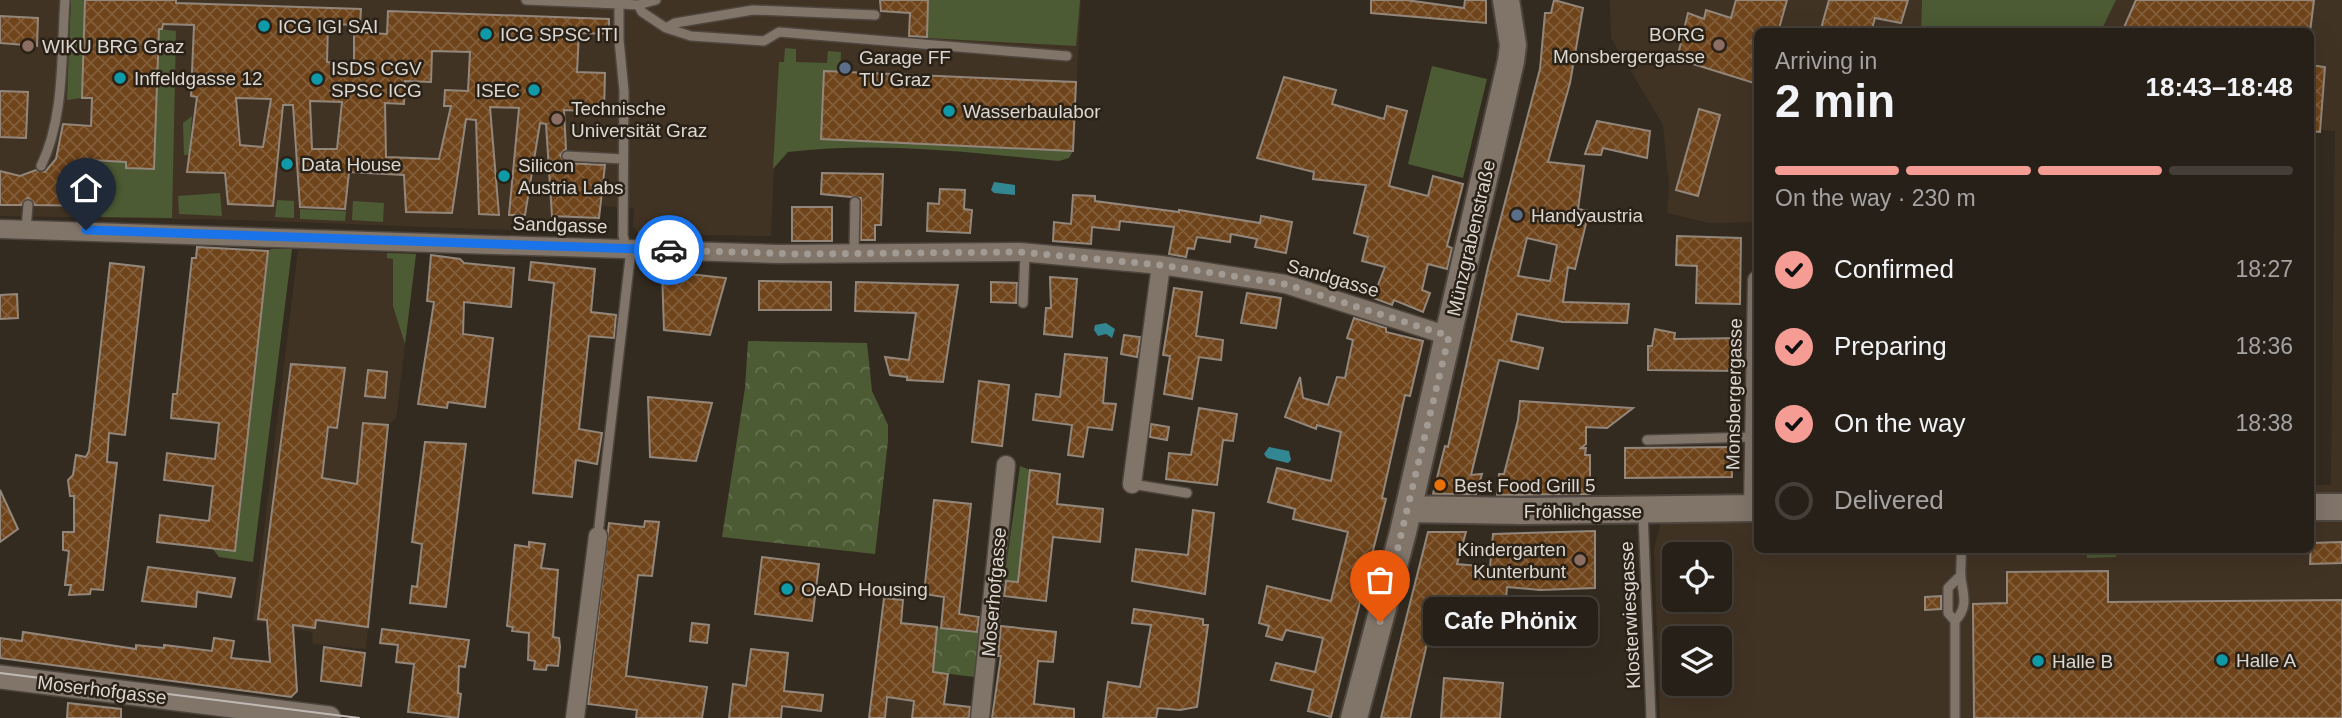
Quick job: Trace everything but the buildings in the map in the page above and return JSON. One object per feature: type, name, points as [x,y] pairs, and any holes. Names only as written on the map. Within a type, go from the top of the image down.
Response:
[{"type":"main road","name":"Münzgrabenstraße","points":[[1354,718],[1408,509],[1511,61],[1513,45],[1506,0]]},
{"type":"main road","points":[[2314,507],[2342,507]]},
{"type":"main road","name":"Fröhlichgasse","points":[[1408,509],[1754,509]]},
{"type":"street","name":"Sandgasse","points":[[0,229],[854,254],[1026,253],[1161,265],[1285,284],[1449,336]]},
{"type":"street","points":[[1132,484],[1161,265]]},
{"type":"street","name":"Moserhofgasse","points":[[980,718],[1006,465]]},
{"type":"street","points":[[575,718],[598,531]]},
{"type":"street","name":"Moserhofgasse","points":[[0,677],[328,718]]},
{"type":"lane","points":[[41,166],[49,150],[58,103],[65,0]]},
{"type":"lane","points":[[526,0],[620,2],[638,5],[656,0]]},
{"type":"lane","points":[[598,531],[630,258],[623,236],[620,2]]},
{"type":"lane","points":[[638,5],[642,12],[666,28],[691,36],[764,41],[779,32],[1067,56]]},
{"type":"lane","points":[[666,28],[675,23],[754,10],[875,15]]},
{"type":"lane","points":[[567,156],[623,159]]},
{"type":"lane","points":[[854,254],[855,202]]},
{"type":"lane","points":[[26,229],[28,205]]},
{"type":"lane","points":[[1023,303],[1026,253]]},
{"type":"lane","points":[[1647,440],[1754,437]]},
{"type":"lane","points":[[1132,484],[1187,493]]},
{"type":"lane","name":"Klosterwiesgasse","points":[[1643,511],[1651,718]]},
{"type":"lane","points":[[1955,718],[1955,621],[1964,604],[1961,553]]},
{"type":"lane","points":[[1955,621],[1948,613],[1948,588],[1961,575]]},
{"type":"shaded area","name":"Technische Universität Graz","points":[[0,0],[1081,0],[1073,151],[1060,156],[775,142],[771,236],[639,234],[633,227],[634,208],[602,206],[596,232],[588,233],[243,220],[0,216]]},
{"type":"shaded area","points":[[1610,0],[1922,0],[1921,28],[1754,28],[1754,222],[1709,223],[1667,213],[1669,185],[1663,125],[1611,38]]},
{"type":"shaded area","points":[[2116,0],[2342,0],[2342,718],[1660,718],[1654,548],[1664,511],[1754,508],[1754,553],[2314,553],[2314,485],[2331,485],[2335,131],[2314,129],[2314,28],[2102,28]]},
{"type":"shaded area","points":[[298,250],[416,254],[396,418],[388,425],[366,649],[313,644],[312,632],[253,621]]},
{"type":"shaded area","points":[[872,695],[929,702],[927,718],[869,718]]},
{"type":"green space","points":[[71,0],[85,0],[82,98],[67,100]]},
{"type":"green space","points":[[928,0],[1080,0],[1076,46],[927,38]]},
{"type":"green space","points":[[1922,0],[2116,0],[2102,28],[1921,28]]},
{"type":"green space","points":[[159,29],[176,31],[172,218],[101,217],[102,161],[126,162],[126,168],[154,169]]},
{"type":"green space","points":[[785,48],[796,49],[796,62],[827,63],[828,51],[841,52],[840,71],[824,71],[821,139],[1073,151],[1069,158],[1059,161],[924,149],[823,149],[788,152],[773,169],[779,62],[784,62]]},
{"type":"green space","points":[[1432,66],[1487,79],[1463,178],[1408,164]]},
{"type":"green space","points":[[192,116],[189,155],[184,155],[183,123]]},
{"type":"green space","points":[[220,193],[222,216],[179,214],[178,196]]},
{"type":"green space","points":[[277,200],[294,201],[294,218],[275,217]]},
{"type":"green space","points":[[353,201],[384,203],[383,222],[352,220]]},
{"type":"green space","points":[[300,209],[346,211],[345,221],[300,219]]},
{"type":"green space","points":[[292,249],[253,562],[219,557],[212,548],[235,550],[268,251]]},
{"type":"green space","points":[[387,253],[416,254],[405,344],[393,306],[393,259],[387,258]]},
{"type":"green space","points":[[748,341],[867,343],[872,391],[888,425],[875,554],[722,537],[745,388]]},
{"type":"green space","points":[[1020,466],[1030,470],[1019,575],[1048,578],[1043,585],[1004,581]]},
{"type":"green space","points":[[2086,553],[2116,553],[2116,557],[2087,558]]},
{"type":"green space","points":[[937,627],[980,632],[975,677],[933,672]]},
{"type":"water","points":[[994,182],[1015,185],[1015,195],[994,193],[991,190]]},
{"type":"water","points":[[1106,323],[1115,329],[1112,338],[1106,334],[1098,336],[1094,330],[1095,325]]},
{"type":"water","points":[[1269,447],[1289,451],[1291,460],[1288,463],[1267,458],[1264,454]]},
{"type":"tram line","points":[[0,673],[359,718]]},
{"type":"way so far","points":[[669,250],[921,255],[1020,252],[1161,265],[1285,284],[1449,336],[1380,622]]},
{"type":"place","name":"ICG IGI SAI","points":[[264,26]]},
{"type":"place","name":"ICG SPSC ITI","points":[[486,34]]},
{"type":"place","name":"BORG Monsbergergasse","points":[[1719,45]]},
{"type":"place","name":"WIKU BRG Graz","points":[[28,46]]},
{"type":"place","name":"Garage FF TU Graz","points":[[845,68]]},
{"type":"place","name":"Inffeldgasse 12","points":[[120,78]]},
{"type":"place","name":"ISDS CGV SPSC ICG","points":[[317,79]]},
{"type":"place","name":"ISEC","points":[[534,90]]},
{"type":"place","name":"Wasserbaulabor","points":[[949,111]]},
{"type":"place","name":"Technische Universität Graz","points":[[557,119]]},
{"type":"place","name":"Data House","points":[[287,164]]},
{"type":"place","name":"Silicon Austria Labs","points":[[504,176]]},
{"type":"place","name":"Handyaustria","points":[[1517,215]]},
{"type":"place","name":"Best Food Grill 5","points":[[1440,485]]},
{"type":"place","name":"Kindergarten Kunterbunt","points":[[1580,560]]},
{"type":"place","name":"OeAD Housing","points":[[787,589]]},
{"type":"place","name":"Cafe Phönix","points":[[1380,622]]},
{"type":"place","name":"Halle A","points":[[2222,660]]},
{"type":"place","name":"Halle B","points":[[2038,661]]},
{"type":"route","points":[[86,230],[669,250]]}]
